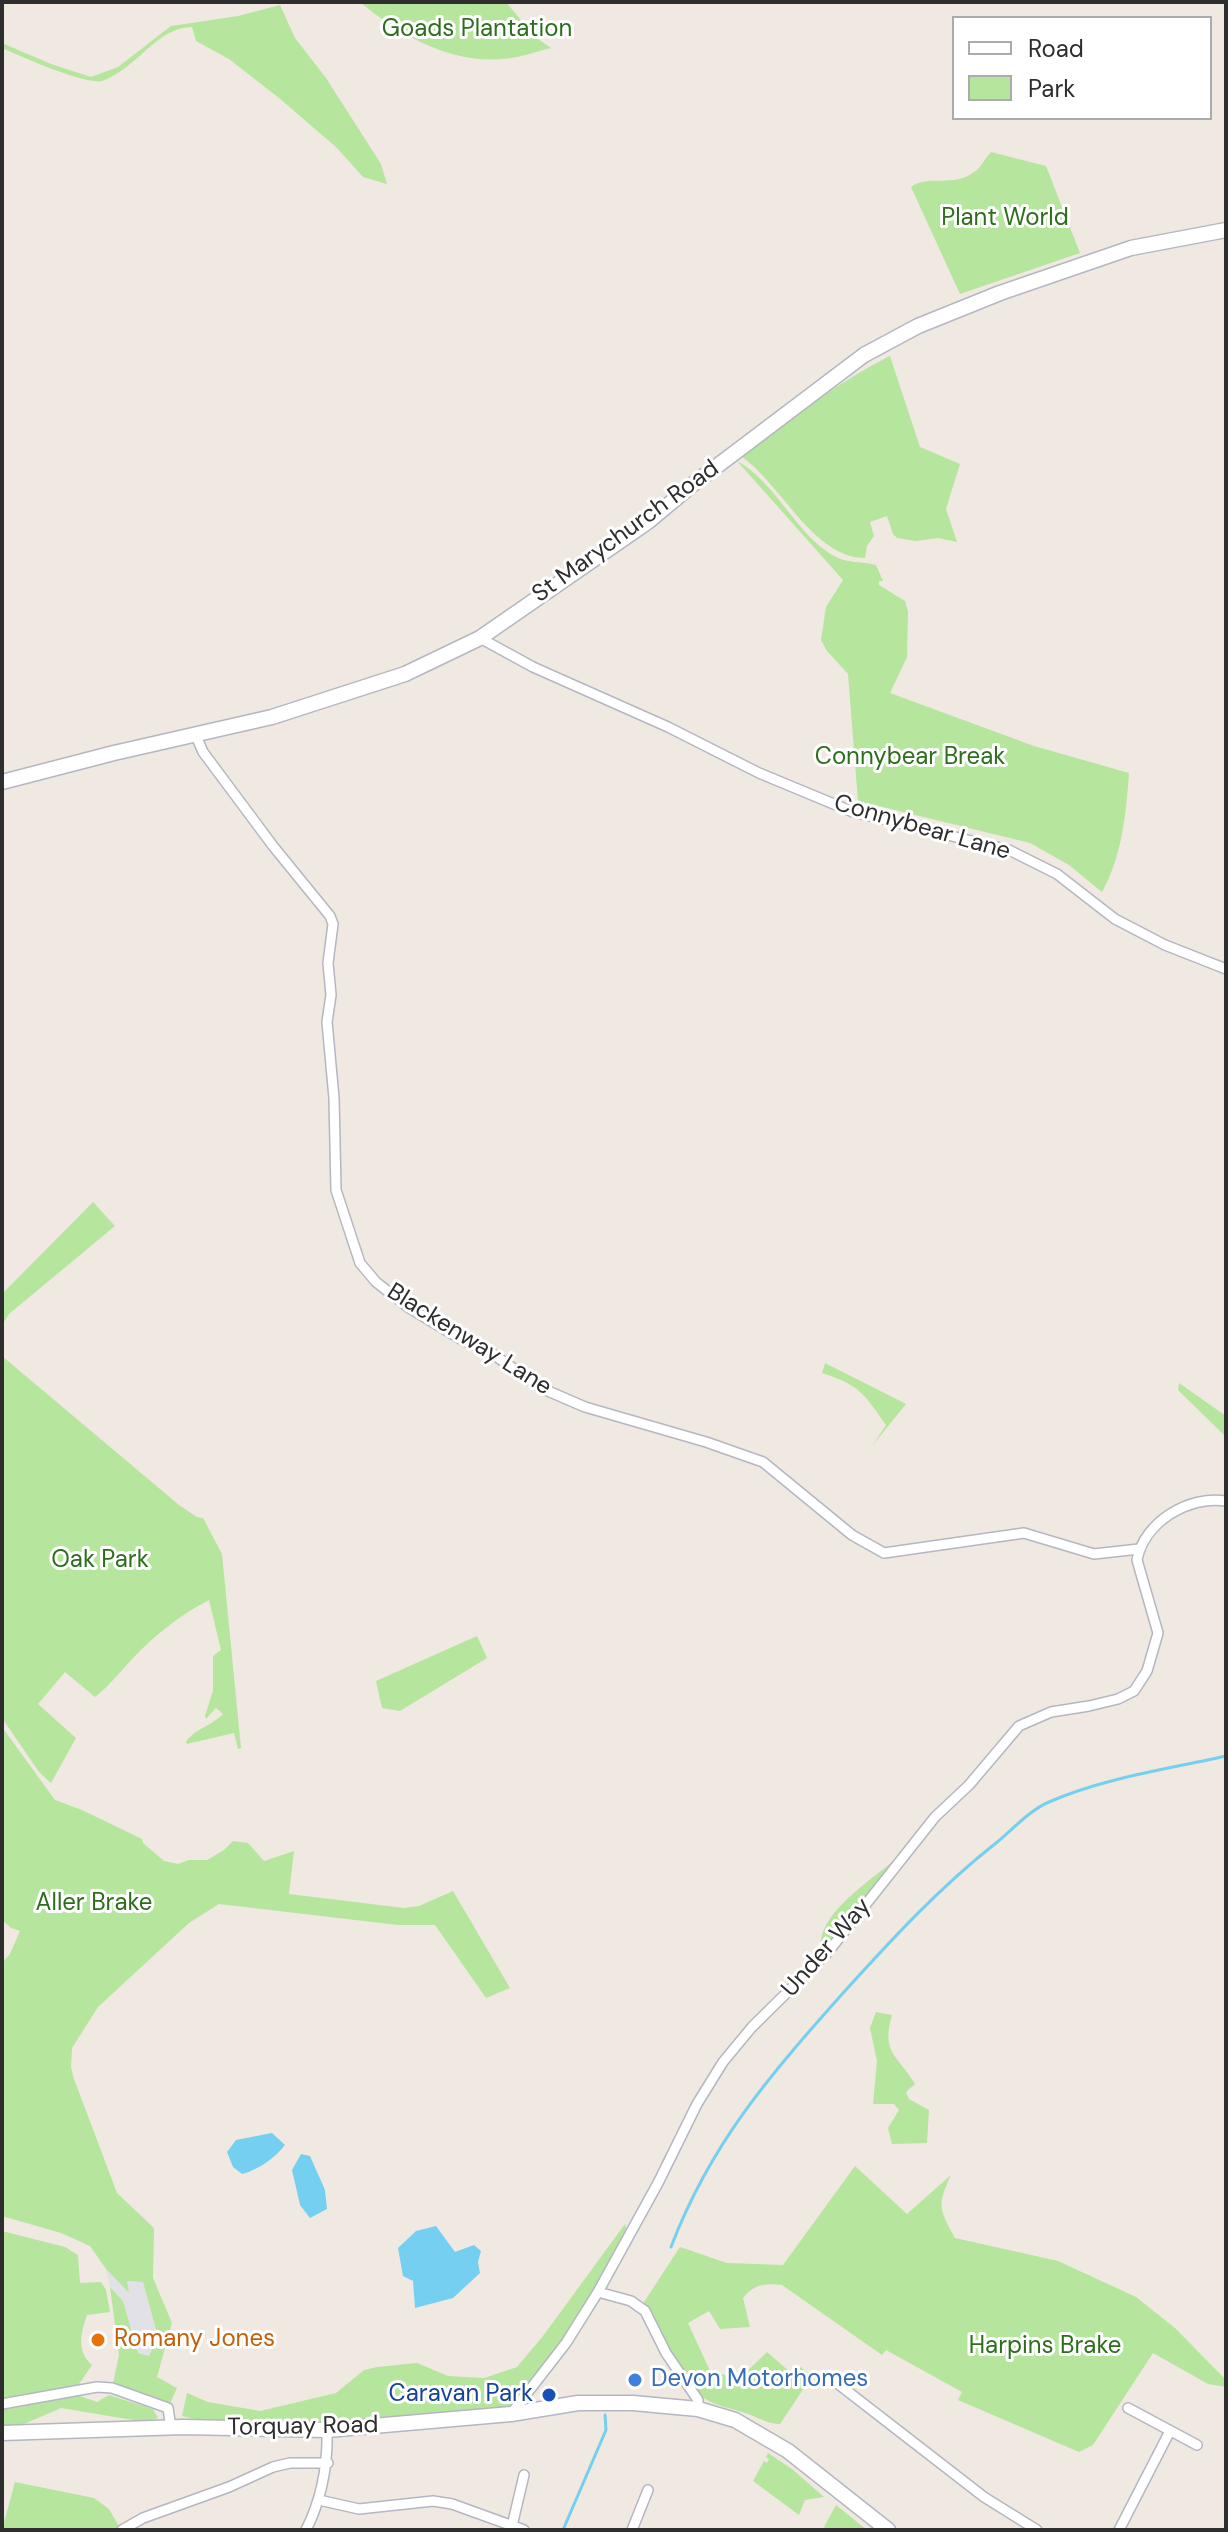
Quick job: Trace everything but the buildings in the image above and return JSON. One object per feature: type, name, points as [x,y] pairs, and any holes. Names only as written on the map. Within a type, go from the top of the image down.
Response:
[{"type":"street","name":"St Marychurch Road","points":[[2,782],[272,717],[405,674],[480,638],[649,521],[864,355],[918,326],[1000,293],[1131,248],[1226,230]]},
{"type":"street","name":"Connybear Lane","points":[[480,638],[533,667],[668,727],[759,773],[853,812],[1009,850],[1057,874],[1115,919],[1165,945],[1226,969]]},
{"type":"street","name":"Blackenway Lane","points":[[196,736],[203,752],[330,916],[333,924],[328,963],[331,995],[327,1022],[334,1098],[336,1190],[360,1263],[368,1273],[408,1307],[464,1341],[490,1352],[541,1388],[585,1407],[763,1462],[852,1535],[884,1553],[1024,1533],[1094,1554],[1139,1549]]},
{"type":"street","points":[[1139,1549],[1151,1530],[1175,1510],[1211,1498],[1226,1501]]},
{"type":"street","name":"Under Way","points":[[511,2414],[566,2343],[598,2292],[697,2104],[723,2062],[752,2027],[828,1952],[935,1817],[969,1785],[1019,1726],[1051,1712],[1104,1703],[1134,1691],[1147,1671],[1158,1633],[1137,1560],[1139,1549]]},
{"type":"street","points":[[598,2292],[631,2301],[645,2311],[666,2353],[698,2400],[698,2409]]},
{"type":"street","points":[[833,2380],[984,2497],[1037,2530]]},
{"type":"street","points":[[2,2404],[67,2391],[112,2388],[168,2408],[171,2428]]},
{"type":"street","name":"Torquay Road","points":[[2,2433],[171,2428],[327,2430],[511,2414],[578,2403],[633,2403],[698,2409],[735,2420],[788,2451],[888,2530]]},
{"type":"street","points":[[1128,2408],[1197,2445]]},
{"type":"street","points":[[306,2530],[319,2500],[328,2463],[327,2430]]},
{"type":"street","points":[[1119,2530],[1170,2431]]},
{"type":"street","points":[[122,2530],[143,2518],[229,2487],[273,2467],[290,2463],[328,2463]]},
{"type":"street","points":[[512,2526],[524,2475]]},
{"type":"street","points":[[632,2530],[648,2490]]},
{"type":"street","points":[[319,2500],[359,2509],[433,2501],[452,2504],[524,2530]]},
{"type":"shaded area","points":[[106,2269],[128,2292],[126,2281],[143,2282],[158,2337],[149,2357],[138,2353],[123,2301],[110,2287]]},
{"type":"green space","name":"Goads Plantation","points":[[360,2],[506,2],[534,36],[551,48],[508,58],[464,57],[408,35]]},
{"type":"green space","points":[[280,5],[295,38],[326,78],[381,164],[387,184],[363,177],[336,147],[279,98],[229,59],[196,41],[192,27],[166,35],[102,81],[68,74],[2,48],[2,43],[91,77],[118,67],[171,26],[238,16]]},
{"type":"green space","name":"Plant World","points":[[991,152],[1046,166],[1080,253],[960,294],[911,187],[925,181],[966,177],[979,168]]},
{"type":"green space","points":[[890,356],[920,447],[960,464],[946,509],[957,542],[938,538],[916,541],[897,538],[887,516],[870,522],[874,536],[867,546],[865,558],[847,555],[814,533],[742,457],[832,390]]},
{"type":"green space","name":"Connybear Break","points":[[737,461],[763,482],[821,547],[839,559],[876,565],[883,581],[879,581],[879,585],[905,601],[908,612],[907,657],[890,693],[1034,746],[1129,773],[1119,849],[1102,892],[1069,865],[1030,843],[858,801],[848,674],[821,640],[826,607],[843,580]]},
{"type":"green space","points":[[93,1202],[115,1226],[9,1314],[2,1325],[2,1294]]},
{"type":"green space","name":"Oak Park","points":[[2,1356],[179,1505],[203,1518],[222,1554],[241,1748],[238,1749],[234,1733],[186,1742],[223,1714],[216,1708],[206,1719],[205,1716],[213,1691],[213,1656],[221,1650],[209,1600],[160,1633],[95,1697],[65,1672],[38,1704],[76,1738],[51,1783],[39,1772],[2,1718]]},
{"type":"green space","points":[[825,1363],[906,1404],[872,1446],[886,1425],[860,1392],[822,1373]]},
{"type":"green space","points":[[1179,1383],[1226,1416],[1226,1437],[1178,1390]]},
{"type":"green space","points":[[477,1636],[487,1658],[400,1711],[382,1708],[376,1681]]},
{"type":"green space","name":"Aller Brake","points":[[2,1727],[55,1800],[142,1839],[164,1861],[178,1864],[189,1860],[207,1860],[233,1841],[248,1843],[264,1861],[294,1851],[289,1894],[404,1908],[419,1906],[453,1891],[510,1988],[486,1998],[435,1925],[398,1925],[219,1904],[189,1923],[98,2007],[72,2048],[71,2067],[117,2193],[154,2228],[153,2278],[172,2323],[157,2377],[177,2388],[168,2408],[112,2388],[119,2355],[110,2287],[123,2301],[138,2353],[149,2356],[158,2337],[143,2282],[127,2281],[129,2293],[90,2246],[61,2233],[2,2216],[2,1963],[10,1954],[20,1931],[2,1920]]},
{"type":"green space","points":[[893,1861],[821,1952],[821,1938],[835,1913]]},
{"type":"green space","points":[[876,2012],[892,2015],[888,2038],[890,2046],[915,2084],[906,2092],[909,2099],[929,2110],[927,2143],[892,2144],[888,2128],[899,2110],[894,2104],[873,2104],[877,2061],[870,2028]]},
{"type":"green space","name":"Harpins Brake","points":[[855,2166],[907,2214],[951,2175],[943,2193],[942,2207],[955,2238],[1058,2261],[1136,2297],[1175,2328],[1226,2380],[1226,2387],[1208,2384],[1153,2353],[1093,2445],[1079,2452],[958,2400],[962,2392],[886,2350],[882,2355],[782,2285],[770,2284],[756,2287],[743,2298],[750,2327],[720,2329],[709,2311],[688,2323],[710,2371],[739,2379],[767,2352],[791,2373],[799,2366],[812,2376],[780,2424],[766,2422],[704,2398],[687,2380],[644,2302],[680,2247],[727,2263],[783,2265]]},
{"type":"green space","points":[[625,2224],[628,2237],[598,2292],[511,2414],[356,2428],[205,2422],[182,2416],[187,2393],[208,2402],[260,2411],[336,2393],[364,2370],[377,2367],[417,2363],[448,2376],[484,2378],[517,2367]]},
{"type":"green space","points":[[2,2231],[65,2247],[78,2255],[80,2283],[101,2282],[106,2290],[110,2312],[87,2315],[82,2348],[92,2365],[75,2390],[2,2404]]},
{"type":"green space","points":[[77,2395],[97,2402],[109,2395],[153,2409],[158,2418],[145,2422],[61,2408],[10,2430],[2,2430],[2,2407]]},
{"type":"green space","points":[[768,2453],[824,2497],[805,2500],[799,2515],[753,2481],[764,2461],[767,2463]]},
{"type":"green space","points":[[15,2482],[94,2498],[109,2509],[121,2530],[2,2530]]},
{"type":"green space","points":[[836,2505],[867,2530],[828,2530],[824,2527]]},
{"type":"water","points":[[272,2133],[285,2145],[276,2154],[242,2174],[233,2167],[227,2152],[236,2140]]},
{"type":"water","points":[[301,2154],[310,2156],[325,2190],[327,2209],[310,2218],[300,2205],[292,2170]]},
{"type":"water","points":[[436,2226],[455,2252],[474,2245],[481,2251],[478,2262],[480,2273],[453,2298],[415,2308],[413,2281],[403,2276],[398,2248],[416,2231]]},
{"type":"waterway","points":[[671,2247],[705,2174],[768,2081],[862,1972],[955,1877],[1028,1815],[1049,1802],[1114,1780],[1226,1756]]},
{"type":"waterway","points":[[563,2530],[606,2430],[605,2415]]},
{"type":"place","name":"Romany Jones","points":[[98,2340]]},
{"type":"place","name":"Devon Motorhomes","points":[[635,2380]]},
{"type":"place","name":"Caravan Park","points":[[549,2395]]}]
